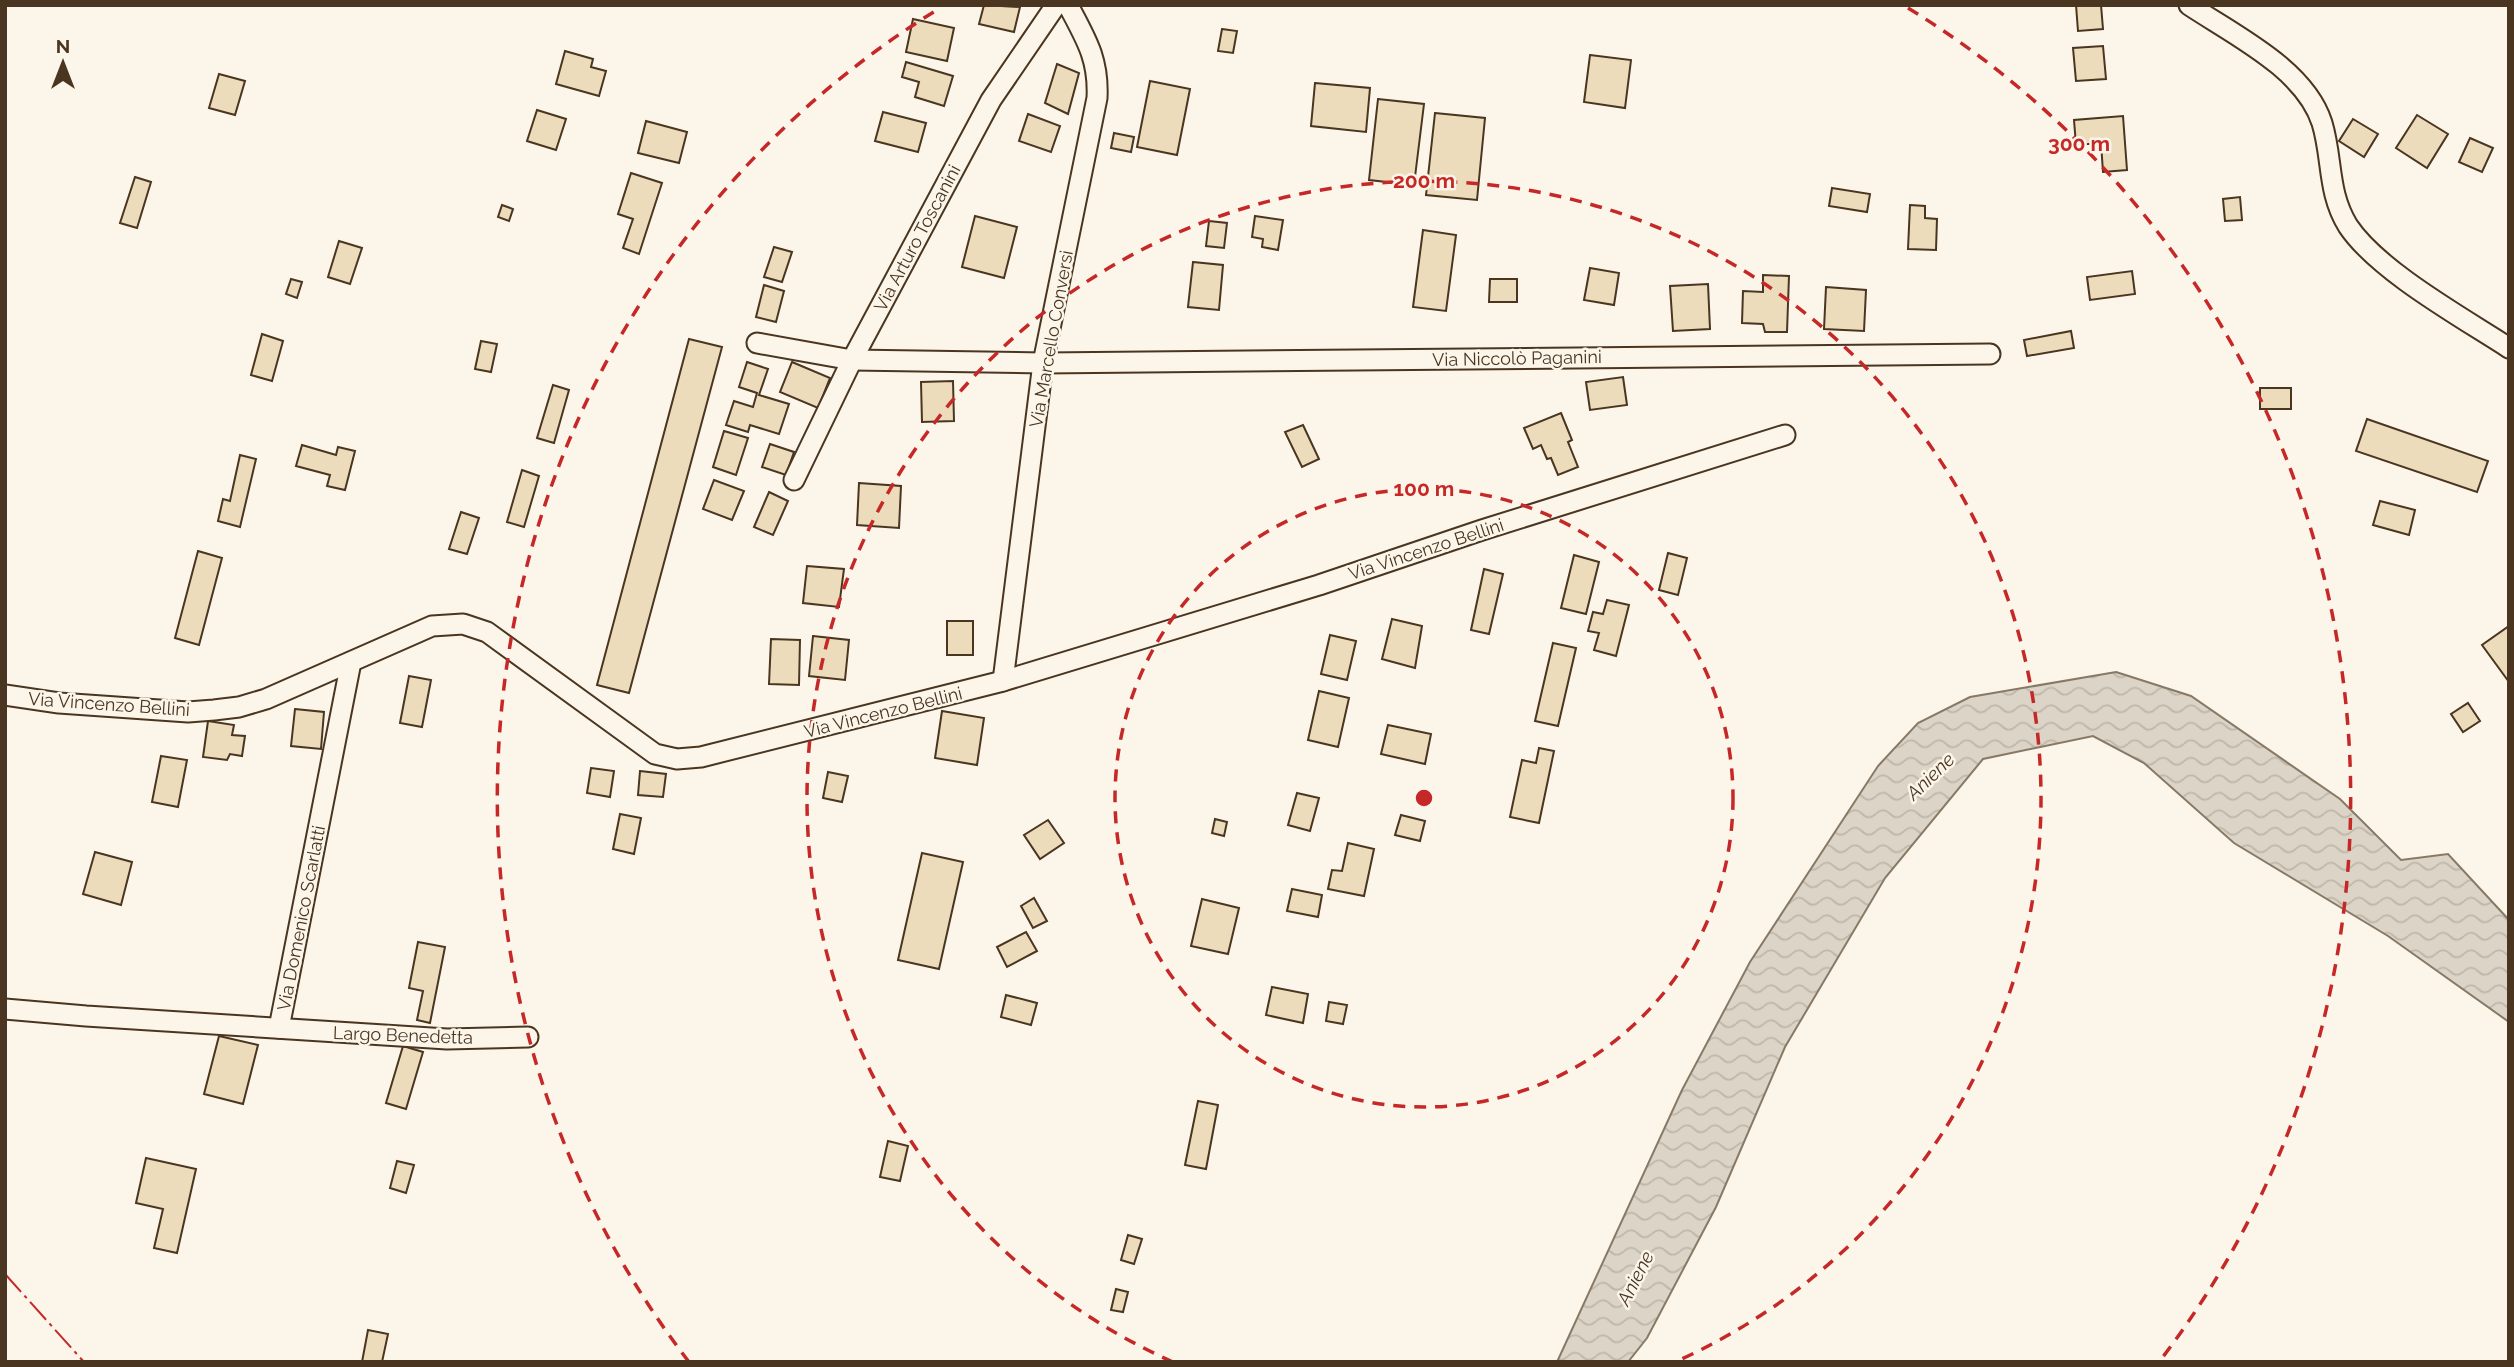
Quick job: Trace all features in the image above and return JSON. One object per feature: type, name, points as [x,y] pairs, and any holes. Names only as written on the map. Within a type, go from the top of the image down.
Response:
[{"type":"street","name":"Via Arturo Toscanini","points":[[794,480],[852,360],[991,100],[1056,5]]},
{"type":"street","name":"Via Marcello Conversi","points":[[1003,681],[1043,363],[1097,98],[1095,60],[1069,5]]},
{"type":"street","points":[[2189,5],[2274,62],[2314,103],[2322,124],[2330,180],[2337,203],[2349,226],[2363,244],[2423,292],[2509,348]]},
{"type":"street","name":"Via Niccolò Paganini","points":[[757,343],[852,360],[1043,363],[1990,354]]},
{"type":"street","name":"Via Vincenzo Bellini","points":[[5,695],[59,703],[188,712],[239,707],[266,699],[432,626],[453,623],[471,625],[496,639],[655,754],[677,759],[718,755],[1003,681],[1319,585],[1482,530],[1785,435]]},
{"type":"street","name":"Via Domenico Scarlatti","points":[[5,1009],[279,1028],[351,662]]},
{"type":"street","name":"Largo Benedetta","points":[[279,1028],[447,1039],[528,1037]]},
{"type":"water","name":"Aniene","points":[[2116,672],[2191,696],[2340,799],[2401,860],[2448,854],[2509,920],[2509,1022],[2388,936],[2234,843],[2144,763],[2093,736],[1983,759],[1885,878],[1785,1047],[1716,1207],[1647,1338],[1628,1362],[1557,1362],[1682,1090],[1750,962],[1878,766],[1918,723],[1970,697]]},
{"type":"building","points":[[984,5],[1020,7],[1014,32],[979,24]]},
{"type":"building","points":[[2076,5],[2101,5],[2103,29],[2078,31]]},
{"type":"building","points":[[913,19],[954,28],[947,61],[906,52]]},
{"type":"building","points":[[1222,29],[1237,31],[1233,53],[1218,51]]},
{"type":"building","points":[[2103,46],[2106,79],[2076,81],[2073,48]]},
{"type":"building","points":[[565,51],[593,59],[591,67],[606,71],[599,96],[556,84]]},
{"type":"building","points":[[1590,55],[1631,60],[1625,108],[1584,102]]},
{"type":"building","points":[[906,62],[953,76],[944,106],[915,97],[919,82],[902,77]]},
{"type":"building","points":[[1057,64],[1079,73],[1068,114],[1045,103]]},
{"type":"building","points":[[219,74],[245,81],[235,115],[209,108]]},
{"type":"building","points":[[1150,81],[1190,89],[1177,155],[1137,147]]},
{"type":"building","points":[[1315,83],[1370,88],[1366,132],[1311,126]]},
{"type":"building","points":[[1378,99],[1424,104],[1414,185],[1369,180]]},
{"type":"building","points":[[537,110],[566,119],[556,150],[527,141]]},
{"type":"building","points":[[883,112],[926,123],[918,152],[875,141]]},
{"type":"building","points":[[1435,113],[1485,118],[1477,200],[1426,195]]},
{"type":"building","points":[[1028,114],[1060,126],[1051,152],[1019,141]]},
{"type":"building","points":[[2417,115],[2448,134],[2427,168],[2396,148]]},
{"type":"building","points":[[2123,116],[2127,170],[2103,172],[2101,143],[2076,145],[2074,120]]},
{"type":"building","points":[[2353,119],[2378,134],[2364,157],[2339,141]]},
{"type":"building","points":[[646,121],[687,132],[679,163],[638,153]]},
{"type":"building","points":[[1114,133],[1134,137],[1131,152],[1111,148]]},
{"type":"building","points":[[2470,138],[2493,148],[2482,172],[2459,162]]},
{"type":"building","points":[[631,173],[662,183],[639,254],[623,248],[633,219],[618,214]]},
{"type":"building","points":[[135,177],[151,182],[137,228],[120,223]]},
{"type":"building","points":[[1832,188],[1870,194],[1867,212],[1829,206]]},
{"type":"building","points":[[2240,197],[2242,220],[2225,221],[2223,199]]},
{"type":"building","points":[[502,205],[513,209],[509,221],[498,217]]},
{"type":"building","points":[[1910,205],[1925,206],[1925,218],[1937,219],[1936,250],[1908,249]]},
{"type":"building","points":[[975,216],[1017,227],[1004,278],[962,267]]},
{"type":"building","points":[[1255,216],[1283,220],[1278,250],[1262,247],[1263,239],[1252,237]]},
{"type":"building","points":[[1209,221],[1227,223],[1224,248],[1206,246]]},
{"type":"building","points":[[1423,230],[1456,235],[1446,311],[1413,307]]},
{"type":"building","points":[[339,241],[362,248],[350,284],[328,277]]},
{"type":"building","points":[[774,247],[792,252],[782,282],[764,277]]},
{"type":"building","points":[[1193,262],[1223,265],[1219,310],[1188,307]]},
{"type":"building","points":[[1590,268],[1619,273],[1614,305],[1584,300]]},
{"type":"building","points":[[2132,271],[2135,294],[2090,300],[2087,277]]},
{"type":"building","points":[[1763,275],[1789,276],[1787,332],[1765,332],[1763,324],[1742,323],[1743,291],[1763,292]]},
{"type":"building","points":[[291,279],[302,282],[297,298],[286,294]]},
{"type":"building","points":[[1490,279],[1517,279],[1517,302],[1489,302]]},
{"type":"building","points":[[1708,284],[1710,329],[1673,331],[1670,286]]},
{"type":"building","points":[[764,285],[784,291],[776,322],[756,317]]},
{"type":"building","points":[[1826,287],[1866,290],[1864,331],[1824,329]]},
{"type":"building","points":[[2071,331],[2074,348],[2027,356],[2024,340]]},
{"type":"building","points":[[262,334],[283,341],[272,381],[251,375]]},
{"type":"building","points":[[689,339],[722,347],[629,693],[597,685]]},
{"type":"building","points":[[481,341],[497,344],[491,372],[475,369]]},
{"type":"building","points":[[747,362],[768,369],[759,395],[789,404],[779,434],[750,425],[748,432],[726,425],[734,401],[753,407],[757,393],[739,387]]},
{"type":"building","points":[[792,362],[830,378],[818,408],[780,392]]},
{"type":"building","points":[[1623,377],[1627,405],[1590,410],[1586,382]]},
{"type":"building","points":[[953,381],[954,421],[922,422],[921,382]]},
{"type":"building","points":[[553,385],[569,390],[554,443],[537,438]]},
{"type":"building","points":[[2260,388],[2291,388],[2291,409],[2260,409]]},
{"type":"building","points":[[1561,413],[1572,440],[1568,442],[1578,467],[1558,475],[1551,458],[1547,459],[1541,445],[1533,449],[1524,428]]},
{"type":"building","points":[[2367,419],[2488,461],[2477,492],[2356,451]]},
{"type":"building","points":[[1303,425],[1319,459],[1302,467],[1285,432]]},
{"type":"building","points":[[724,431],[748,438],[736,475],[713,467]]},
{"type":"building","points":[[770,444],[794,452],[786,475],[762,467]]},
{"type":"building","points":[[302,445],[336,455],[338,447],[355,451],[345,490],[327,486],[330,475],[296,466]]},
{"type":"building","points":[[240,455],[256,459],[240,527],[218,521],[223,499],[230,501]]},
{"type":"building","points":[[522,470],[539,476],[524,527],[507,522]]},
{"type":"building","points":[[714,480],[744,491],[732,520],[703,509]]},
{"type":"building","points":[[859,483],[901,486],[899,528],[857,525]]},
{"type":"building","points":[[769,492],[788,501],[773,535],[754,527]]},
{"type":"building","points":[[2380,501],[2415,510],[2409,535],[2373,525]]},
{"type":"building","points":[[461,512],[479,518],[467,554],[449,549]]},
{"type":"building","points":[[198,551],[222,558],[199,645],[175,638]]},
{"type":"building","points":[[1668,553],[1687,558],[1678,595],[1659,590]]},
{"type":"building","points":[[1574,555],[1599,562],[1586,614],[1561,608]]},
{"type":"building","points":[[807,566],[844,569],[839,607],[803,603]]},
{"type":"building","points":[[1484,569],[1503,574],[1489,634],[1471,630]]},
{"type":"building","points":[[1607,600],[1629,605],[1616,656],[1594,650],[1599,633],[1588,631],[1593,612],[1603,614]]},
{"type":"building","points":[[1392,619],[1422,626],[1415,668],[1382,659]]},
{"type":"building","points":[[947,621],[973,621],[973,655],[947,655]]},
{"type":"building","points":[[2509,626],[2509,682],[2482,645]]},
{"type":"building","points":[[1330,635],[1356,641],[1347,680],[1321,674]]},
{"type":"building","points":[[813,636],[849,640],[845,680],[809,676]]},
{"type":"building","points":[[771,639],[800,640],[799,685],[769,684]]},
{"type":"building","points":[[1553,643],[1576,648],[1558,726],[1535,721]]},
{"type":"building","points":[[409,676],[431,680],[422,727],[400,723]]},
{"type":"building","points":[[1319,691],[1349,698],[1338,747],[1308,740]]},
{"type":"building","points":[[2468,703],[2480,721],[2463,732],[2451,714]]},
{"type":"building","points":[[295,709],[324,712],[321,749],[291,746]]},
{"type":"building","points":[[942,711],[984,718],[977,765],[935,758]]},
{"type":"building","points":[[208,721],[234,725],[232,735],[245,736],[242,756],[230,754],[227,760],[203,757]]},
{"type":"building","points":[[1388,725],[1431,734],[1425,764],[1381,754]]},
{"type":"building","points":[[1539,748],[1554,751],[1539,823],[1510,817],[1522,760],[1536,763]]},
{"type":"building","points":[[161,756],[187,760],[178,807],[152,802]]},
{"type":"building","points":[[591,768],[614,771],[610,797],[587,793]]},
{"type":"building","points":[[640,771],[666,774],[663,797],[638,795]]},
{"type":"building","points":[[828,772],[848,776],[842,802],[823,798]]},
{"type":"building","points":[[1297,793],[1319,798],[1310,831],[1288,825]]},
{"type":"building","points":[[620,814],[641,818],[634,854],[613,849]]},
{"type":"building","points":[[1401,815],[1425,821],[1420,841],[1395,835]]},
{"type":"building","points":[[1215,819],[1227,822],[1224,836],[1212,833]]},
{"type":"building","points":[[1048,820],[1064,843],[1040,859],[1024,835]]},
{"type":"building","points":[[1348,843],[1374,849],[1364,896],[1328,889],[1332,870],[1342,871]]},
{"type":"building","points":[[95,852],[132,862],[121,905],[83,894]]},
{"type":"building","points":[[922,853],[963,862],[939,969],[898,960]]},
{"type":"building","points":[[1292,889],[1322,895],[1318,917],[1287,911]]},
{"type":"building","points":[[1034,898],[1047,921],[1033,928],[1021,906]]},
{"type":"building","points":[[1202,899],[1239,908],[1228,954],[1191,946]]},
{"type":"building","points":[[1026,932],[1037,951],[1007,967],[997,947]]},
{"type":"building","points":[[418,942],[445,947],[430,1023],[417,1020],[423,991],[409,988]]},
{"type":"building","points":[[1272,987],[1308,994],[1303,1023],[1266,1015]]},
{"type":"building","points":[[1006,995],[1037,1003],[1031,1025],[1001,1017]]},
{"type":"building","points":[[1329,1002],[1347,1005],[1343,1024],[1326,1021]]},
{"type":"building","points":[[219,1036],[258,1045],[243,1104],[204,1094]]},
{"type":"building","points":[[403,1046],[423,1052],[406,1109],[386,1103]]},
{"type":"building","points":[[1198,1101],[1218,1105],[1206,1169],[1185,1165]]},
{"type":"building","points":[[888,1141],[908,1146],[900,1181],[880,1177]]},
{"type":"building","points":[[146,1158],[196,1169],[177,1253],[154,1248],[163,1209],[136,1203]]},
{"type":"building","points":[[397,1161],[414,1165],[406,1193],[390,1188]]},
{"type":"building","points":[[1128,1235],[1142,1239],[1134,1264],[1121,1260]]},
{"type":"building","points":[[1116,1289],[1128,1292],[1123,1312],[1111,1310]]},
{"type":"building","points":[[368,1330],[388,1334],[382,1362],[362,1362]]},
{"type":"power","points":[[5,1274],[84,1362]]}]
